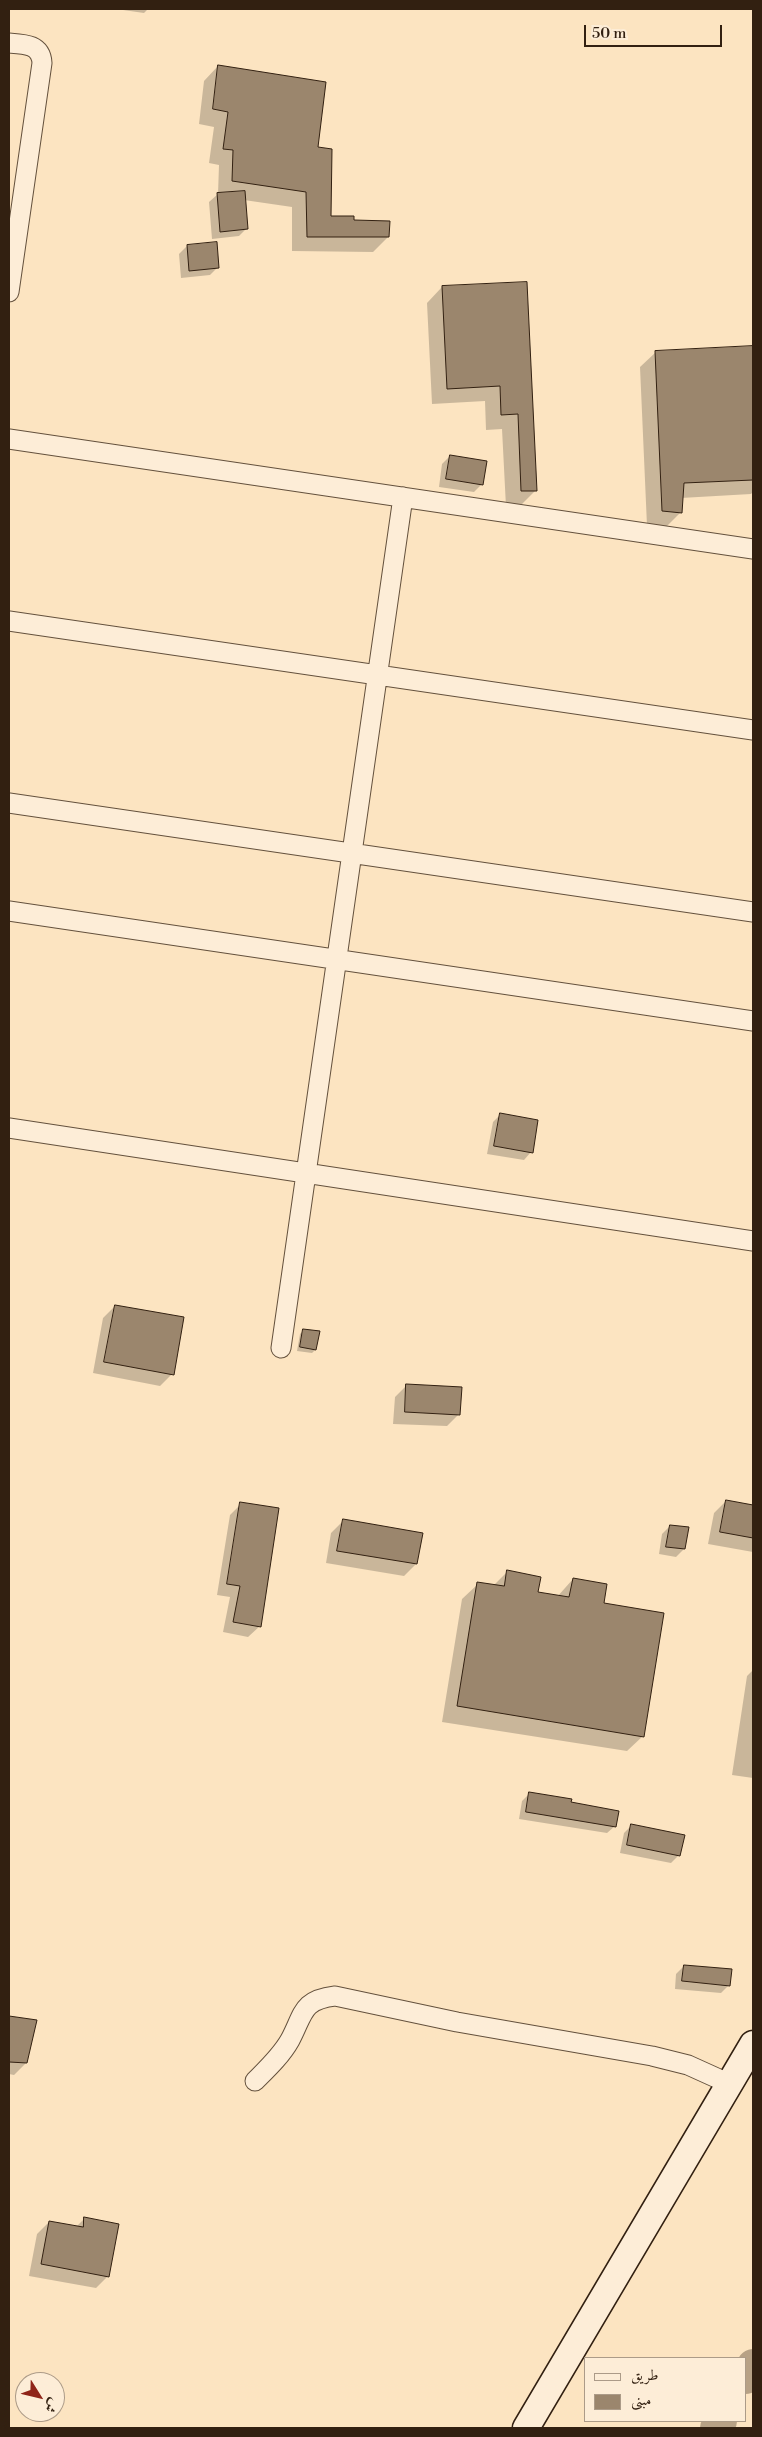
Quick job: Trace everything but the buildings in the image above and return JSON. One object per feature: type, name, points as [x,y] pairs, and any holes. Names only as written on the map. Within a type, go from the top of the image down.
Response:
[{"type":"street","points":[[9,43],[34,47],[40,53],[42,63],[11,257],[9,292]]},
{"type":"street","points":[[9,439],[753,549]]},
{"type":"street","points":[[281,1348],[403,497]]},
{"type":"street","points":[[9,621],[753,730]]},
{"type":"street","points":[[9,803],[753,912]]},
{"type":"street","points":[[9,911],[753,1021]]},
{"type":"street","points":[[9,1128],[753,1241]]},
{"type":"street","points":[[255,2081],[277,2059],[306,2006],[319,1998],[336,1996],[457,2022],[652,2056],[688,2065],[730,2084]]},
{"type":"street","points":[[526,2428],[753,2044]]},
{"type":"waterway","points":[[747,2376],[753,2365]]},
{"type":"waterway","points":[[716,2428],[720,2422]]}]
